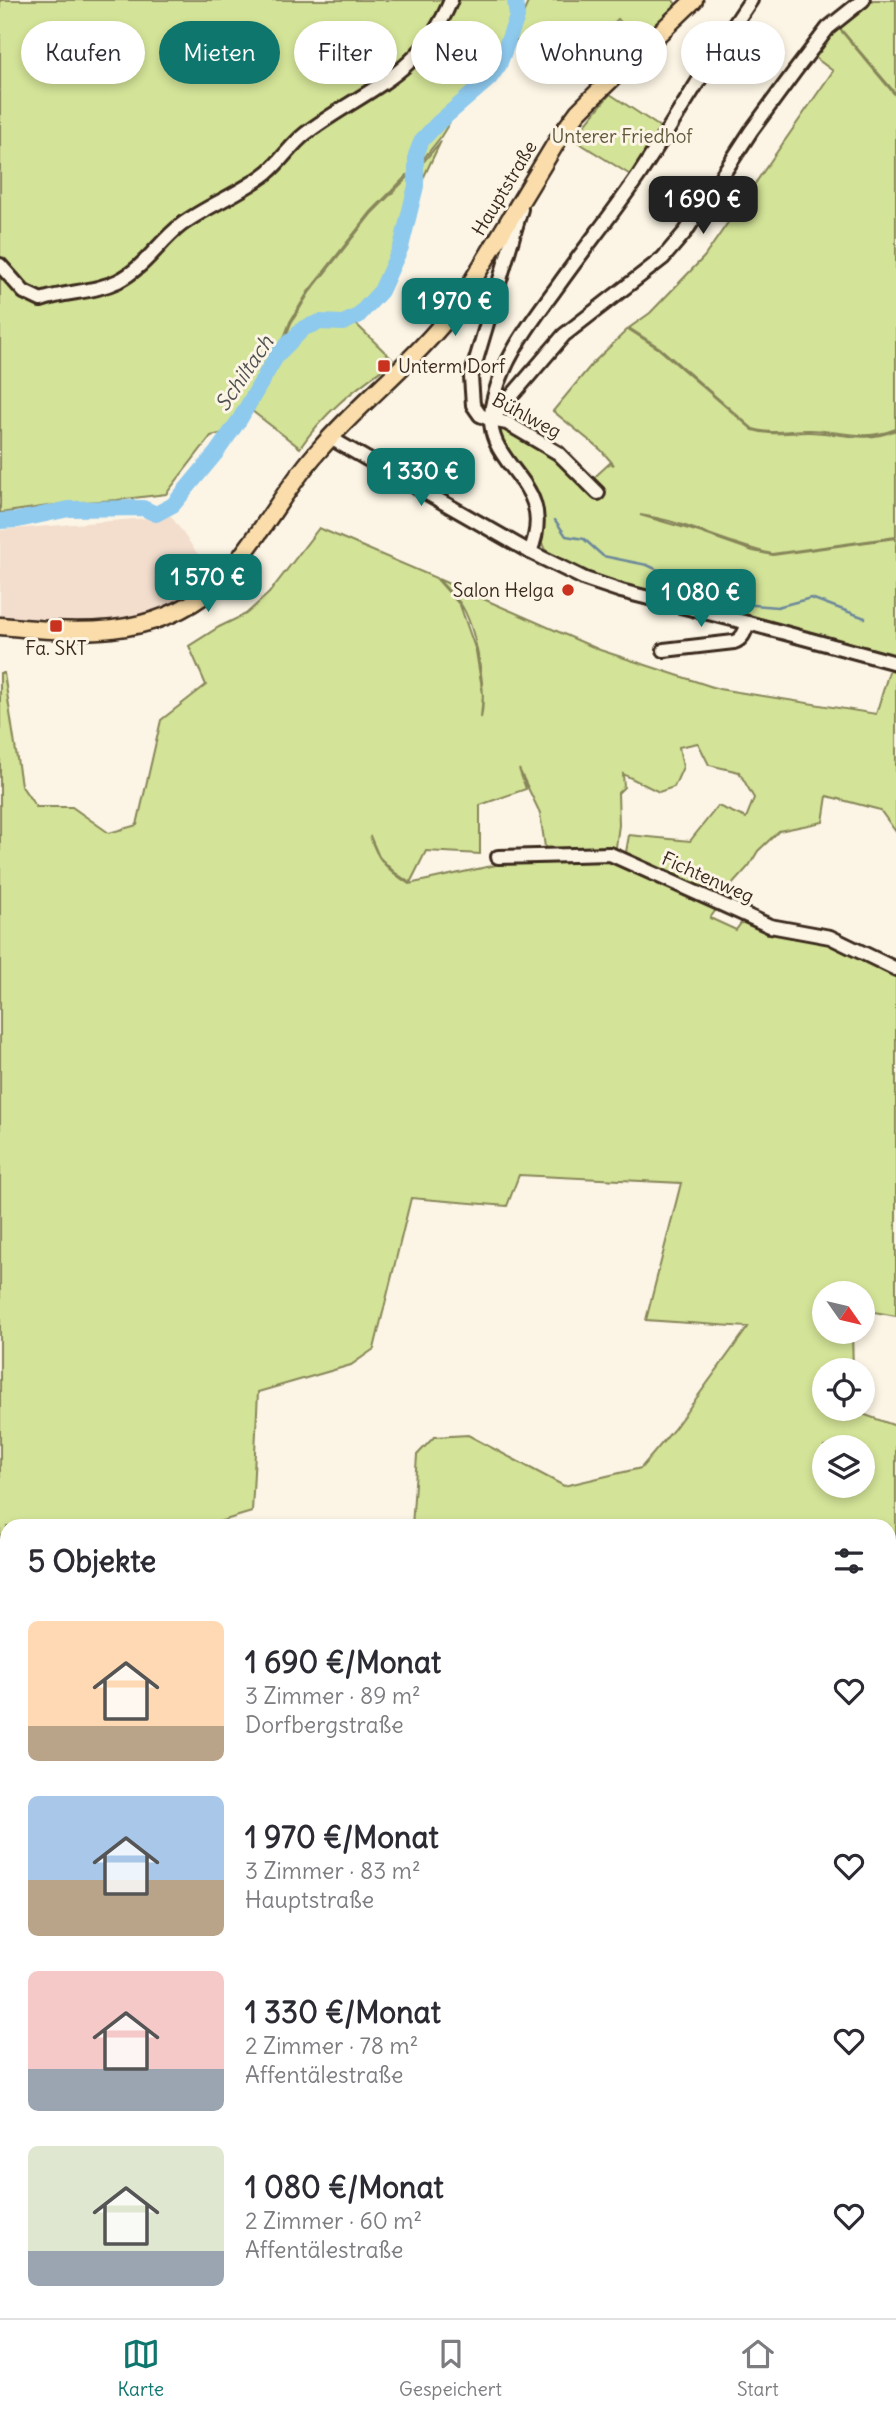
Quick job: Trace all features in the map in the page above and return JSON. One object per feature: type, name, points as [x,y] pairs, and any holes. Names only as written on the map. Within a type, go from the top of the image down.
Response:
[{"type":"main road","name":"Hauptstraße","points":[[331,436],[414,356],[444,322],[559,138],[578,113],[694,0]]},
{"type":"main road","points":[[0,626],[64,632],[105,631],[130,628],[178,611],[214,587],[231,568],[304,466],[331,436]]},
{"type":"street","points":[[0,265],[24,292],[41,300],[56,295],[78,294],[119,281],[142,264],[179,226],[267,172],[304,135],[385,84],[426,45],[451,0]]},
{"type":"street","points":[[530,552],[537,535],[537,507],[531,492],[510,466],[492,433],[491,409],[501,377],[531,323],[638,176],[751,0]]},
{"type":"street","points":[[491,420],[564,335],[663,258],[687,231],[751,131],[795,71],[828,28],[863,0]]},
{"type":"street","name":"Bühlweg","points":[[524,196],[471,377],[473,405],[480,415],[507,423],[558,453],[598,494]]},
{"type":"street","points":[[331,436],[530,552],[585,579],[621,591],[896,663]]},
{"type":"street","points":[[664,650],[734,642],[745,633],[748,623]]},
{"type":"street","name":"Fichtenweg","points":[[498,857],[610,855],[770,926],[831,937],[896,969]]},
{"type":"shaded area","points":[[171,516],[214,577],[173,605],[128,620],[102,623],[0,621],[0,530]]},
{"type":"green space","points":[[0,0],[514,0],[517,10],[502,46],[502,21],[411,21],[411,84],[476,84],[424,158],[371,212],[308,292],[290,322],[272,370],[247,413],[228,432],[211,436],[166,494],[0,513]]},
{"type":"green space","points":[[529,0],[673,0],[677,6],[661,21],[520,21]]},
{"type":"green space","points":[[873,0],[896,0],[896,94],[838,26]]},
{"type":"green space","points":[[838,27],[896,96],[896,429],[873,435],[809,430],[760,431],[753,429],[660,348],[629,328],[650,313],[704,257],[833,71],[813,56]]},
{"type":"green space","name":"Unterer Friedhof","points":[[610,94],[663,129],[632,176],[573,139]]},
{"type":"green space","points":[[441,141],[420,186],[386,277],[376,293],[349,317],[394,361],[331,410],[300,448],[252,411],[273,371],[291,323],[309,293],[372,213]]},
{"type":"green space","points":[[628,329],[659,349],[753,430],[773,433],[820,432],[862,437],[896,430],[896,537],[772,554],[673,522],[640,515],[753,551],[773,555],[896,538],[896,656],[601,578],[545,550],[541,541],[543,522],[538,498],[512,463],[495,430],[501,425],[541,445],[586,485],[610,463],[614,465],[601,450],[553,411],[593,363]]},
{"type":"green space","points":[[319,528],[436,578],[460,605],[476,651],[482,690],[479,659],[466,613],[460,603],[438,579],[600,650],[719,689],[876,714],[891,665],[896,668],[896,832],[880,810],[827,796],[823,822],[779,831],[758,851],[749,866],[720,898],[625,858],[629,835],[690,841],[718,806],[746,818],[754,798],[739,772],[709,765],[698,743],[679,747],[683,767],[674,787],[659,792],[623,774],[624,787],[618,793],[619,825],[614,862],[718,907],[710,918],[736,930],[744,919],[782,935],[841,946],[896,975],[896,1316],[875,1312],[875,1281],[812,1281],[812,1344],[852,1344],[853,1358],[812,1358],[812,1421],[875,1421],[875,1418],[896,1426],[896,1519],[412,1519],[417,1455],[434,1437],[468,1435],[564,1486],[641,1468],[674,1429],[748,1327],[646,1320],[681,1183],[519,1175],[507,1206],[411,1198],[374,1349],[351,1365],[258,1392],[252,1512],[228,1519],[0,1519],[0,673],[4,673],[21,785],[36,807],[72,807],[109,833],[137,825],[161,720],[206,685],[189,646],[246,614],[269,593]],"holes":[[[519,769],[540,813],[546,854],[409,884],[389,869],[380,858],[410,883],[426,851],[480,854],[480,805],[526,789]]]},
{"type":"waterway","name":"Schiltach","points":[[0,521],[69,509],[143,508],[156,514],[173,505],[240,419],[277,355],[304,328],[320,322],[343,323],[358,316],[381,291],[401,247],[416,186],[416,155],[422,140],[489,79],[499,65],[517,17],[515,0]]},
{"type":"waterway","points":[[555,520],[566,536],[584,539],[603,556],[647,565],[730,603],[777,607],[811,598],[865,618]]},
{"type":"place","name":"Unterm Dorf","points":[[384,366]]},
{"type":"place","name":"Salon Helga","points":[[568,590]]},
{"type":"place","name":"Fa. SKT","points":[[56,626]]}]
